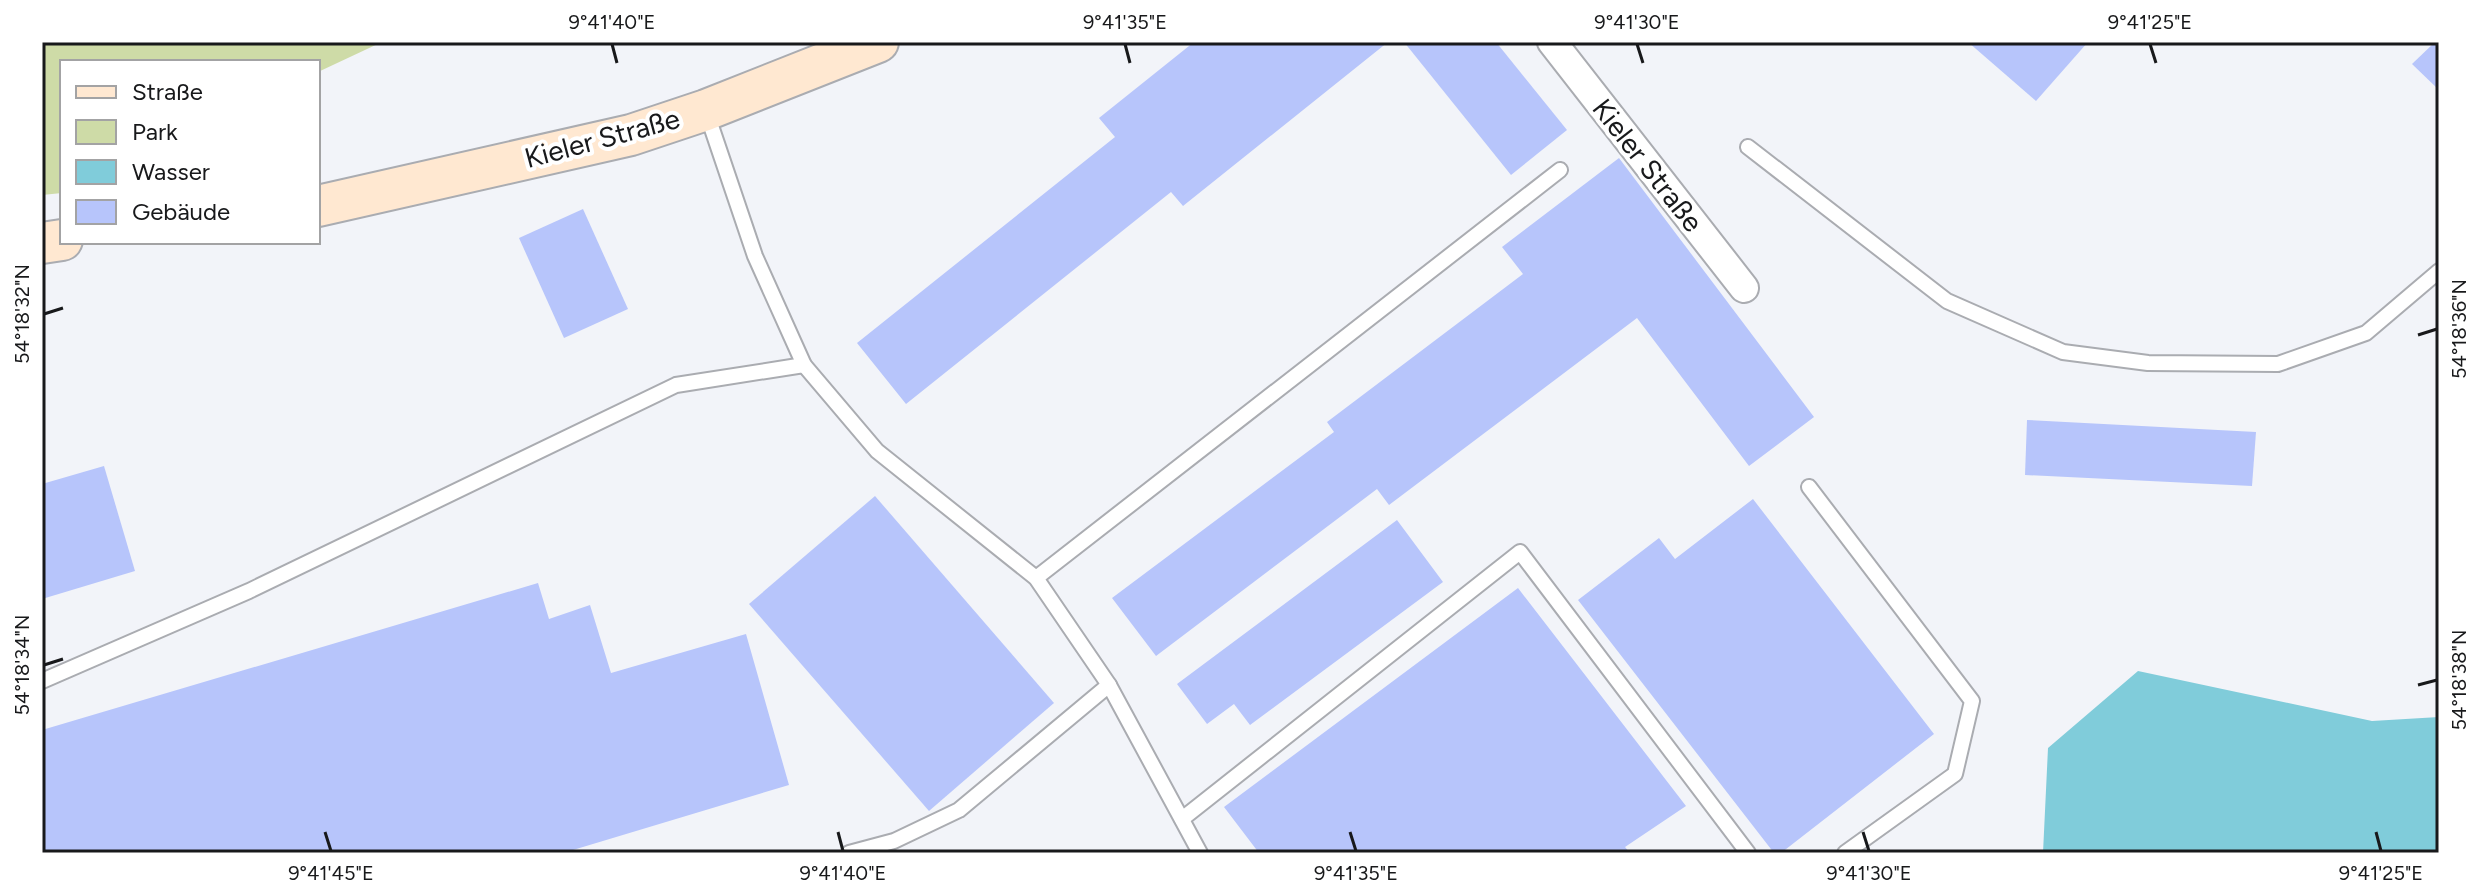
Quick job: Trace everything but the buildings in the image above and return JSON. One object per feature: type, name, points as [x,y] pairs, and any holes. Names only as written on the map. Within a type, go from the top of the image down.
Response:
[{"type":"main road","name":"Kieler Straße","points":[[320,206],[631,135],[706,110],[878,42]]},
{"type":"street","name":"Kieler Straße","points":[[1552,42],[1744,288]]},
{"type":"lane","points":[[706,110],[755,256],[804,365],[877,451],[1036,578],[1109,685],[1200,853]]},
{"type":"lane","points":[[1748,147],[1947,301],[2063,352],[2148,363],[2278,364],[2366,333],[2439,271]]},
{"type":"lane","points":[[1036,578],[1560,170]]},
{"type":"lane","points":[[42,681],[249,591],[676,385],[804,365]]},
{"type":"lane","points":[[1809,487],[1972,701],[1955,774],[1845,853]]},
{"type":"lane","points":[[1182,819],[1520,552],[1748,853]]},
{"type":"lane","points":[[849,853],[894,841],[959,810],[1109,685]]},
{"type":"green space","points":[[42,42],[382,42],[320,71],[320,60],[60,60],[60,193],[42,195]]},
{"type":"water","points":[[2138,671],[2372,721],[2439,717],[2439,853],[2043,853],[2048,748]]}]
